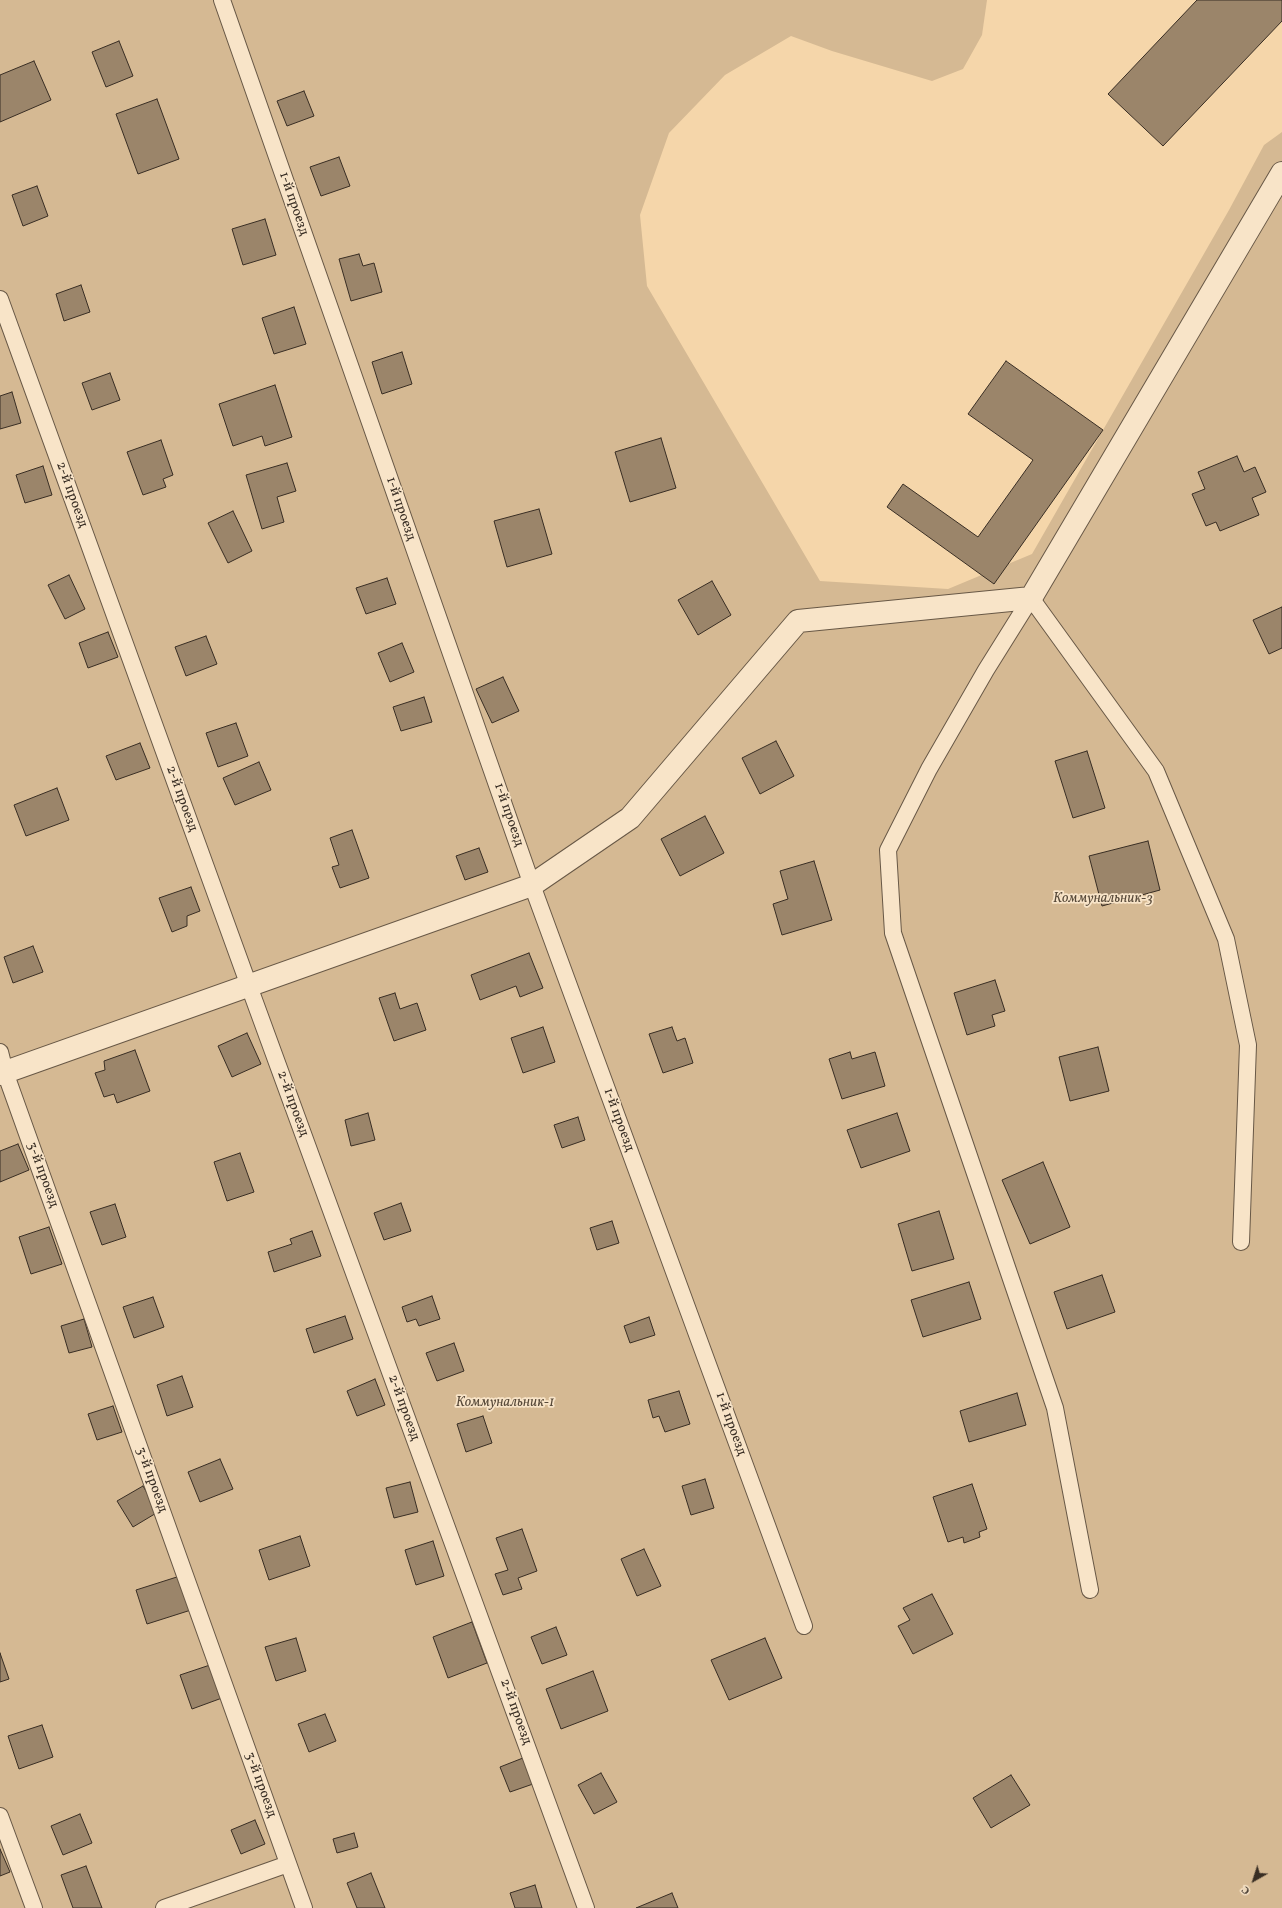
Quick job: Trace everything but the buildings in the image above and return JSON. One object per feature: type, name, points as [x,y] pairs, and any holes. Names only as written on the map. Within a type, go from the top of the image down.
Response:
[{"type":"street","points":[[2,1066],[248,986],[532,885],[630,818],[798,621],[1031,598],[1282,173]]},
{"type":"lane","name":"1-й проезд","points":[[222,0],[532,885],[804,1626]]},
{"type":"lane","name":"2-й проезд","points":[[0,299],[248,986],[586,1908]]},
{"type":"lane","points":[[1090,1590],[1055,1408],[893,933],[888,850],[929,769],[986,670],[1031,598],[1156,771],[1226,939],[1248,1045],[1241,1242]]},
{"type":"lane","name":"3-й проезд","points":[[2,1066],[304,1908]]},
{"type":"lane","points":[[0,1816],[34,1908]]},
{"type":"lane","points":[[164,1908],[288,1864]]},
{"type":"green space","name":"Коммунальник-1","points":[[0,0],[987,0],[982,35],[963,69],[932,81],[832,51],[791,36],[725,75],[669,133],[640,215],[647,286],[820,581],[948,589],[1032,554],[1229,210],[1264,145],[1282,132],[1282,1908],[0,1908]]},
{"type":"park label","name":"Коммунальник-3","points":[[1103,899]]}]
